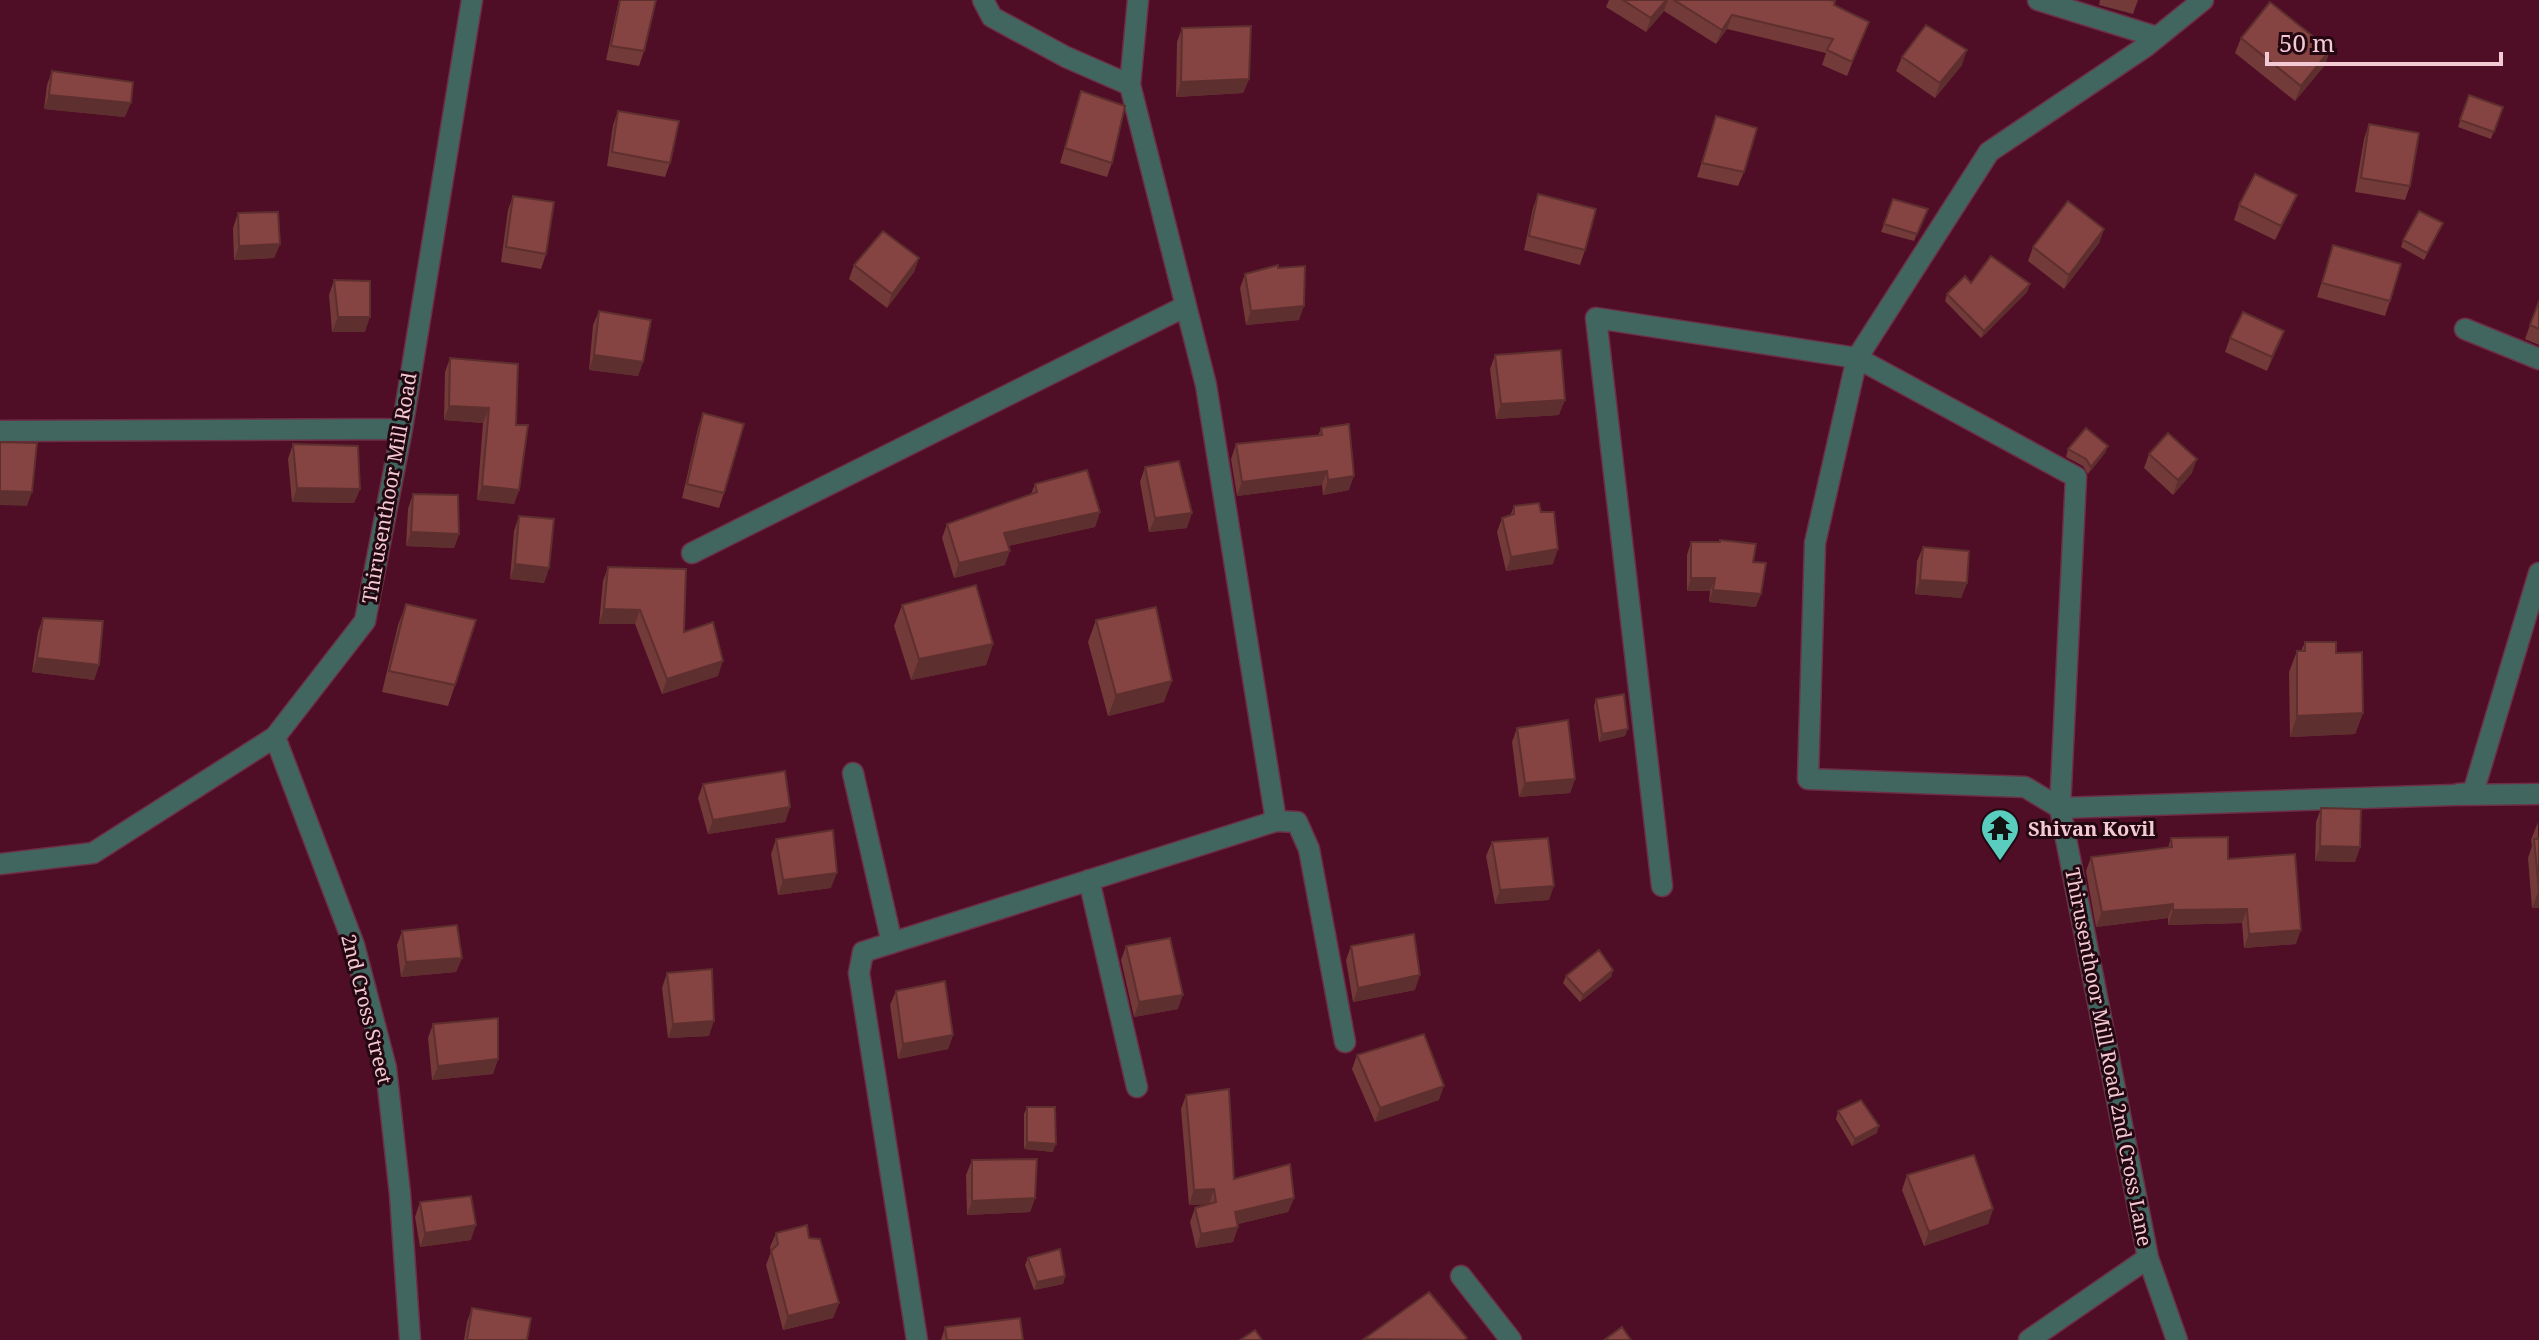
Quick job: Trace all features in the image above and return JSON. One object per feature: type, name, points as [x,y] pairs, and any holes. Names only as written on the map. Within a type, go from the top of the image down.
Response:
[{"type":"street","name":"Thirusenthoor Mill Road","points":[[0,864],[93,853],[275,737],[365,621],[402,429],[472,0]]},
{"type":"street","points":[[983,0],[992,17],[1066,57],[1130,85]]},
{"type":"street","points":[[1138,0],[1130,85],[1206,385],[1276,821]]},
{"type":"street","points":[[2038,0],[2157,37]]},
{"type":"street","points":[[2203,0],[2157,37],[1989,152],[1857,358],[1815,543],[1808,779],[2025,787],[2060,808],[2539,794]]},
{"type":"street","points":[[692,553],[1186,306]]},
{"type":"street","points":[[1662,886],[1596,318],[1857,358]]},
{"type":"street","points":[[2465,329],[2539,359]]},
{"type":"street","name":"Thirusenthoor Mill Road 2nd Cross Lane","points":[[1857,358],[2076,477],[2060,808],[2148,1258],[2029,1340]]},
{"type":"street","points":[[0,431],[402,429]]},
{"type":"street","points":[[2453,795],[2473,793],[2539,573]]},
{"type":"street","name":"2nd Cross Street","points":[[275,737],[354,945],[386,1068],[400,1194],[410,1340]]},
{"type":"street","points":[[853,773],[892,943]]},
{"type":"street","points":[[917,1340],[859,973],[863,952],[1276,821],[1297,822],[1309,849],[1345,1042]]},
{"type":"street","points":[[1089,880],[1137,1087]]},
{"type":"street","points":[[2148,1258],[2177,1340]]},
{"type":"street","points":[[1461,1276],[1511,1340]]},
{"type":"building","points":[[620,0],[656,0],[644,51],[611,46]]},
{"type":"building","points":[[1623,0],[1666,0],[1651,18]]},
{"type":"building","points":[[1674,0],[1829,0],[1869,22],[1852,62],[1827,50],[1833,39],[1732,15],[1722,30]]},
{"type":"building","points":[[2270,2],[2330,50],[2301,86],[2241,38]]},
{"type":"building","points":[[1926,25],[1967,50],[1940,83],[1902,57]]},
{"type":"building","points":[[1251,26],[1249,79],[1181,82],[1182,28]]},
{"type":"building","points":[[52,71],[133,82],[131,103],[49,95]]},
{"type":"building","points":[[1081,91],[1125,106],[1112,163],[1065,148]]},
{"type":"building","points":[[2469,95],[2503,107],[2494,132],[2460,120]]},
{"type":"building","points":[[618,111],[679,121],[670,163],[612,152]]},
{"type":"building","points":[[1716,116],[1757,128],[1744,172],[1702,163]]},
{"type":"building","points":[[2369,124],[2419,133],[2410,186],[2361,178]]},
{"type":"building","points":[[2255,174],[2297,195],[2281,226],[2239,205]]},
{"type":"building","points":[[1538,194],[1596,209],[1585,250],[1529,236]]},
{"type":"building","points":[[513,196],[554,202],[546,254],[506,247]]},
{"type":"building","points":[[1893,199],[1928,209],[1917,234],[1884,224]]},
{"type":"building","points":[[2068,201],[2104,229],[2069,275],[2033,247]]},
{"type":"building","points":[[2419,211],[2443,223],[2427,253],[2403,240]]},
{"type":"building","points":[[278,212],[280,244],[239,246],[238,213]]},
{"type":"building","points":[[883,231],[919,258],[892,294],[854,265]]},
{"type":"building","points":[[2333,245],[2401,264],[2390,301],[2322,283]]},
{"type":"building","points":[[1991,256],[2030,284],[1984,331],[1947,294],[1965,276],[1971,283]]},
{"type":"building","points":[[1278,265],[1278,268],[1305,266],[1304,306],[1251,311],[1245,274]]},
{"type":"building","points":[[334,280],[370,281],[370,317],[338,317]]},
{"type":"building","points":[[2539,301],[2539,329],[2530,325]]},
{"type":"building","points":[[599,311],[651,320],[643,362],[594,355]]},
{"type":"building","points":[[2243,312],[2284,331],[2272,357],[2230,338]]},
{"type":"building","points":[[1561,350],[1565,400],[1501,404],[1495,355]]},
{"type":"building","points":[[450,358],[518,364],[516,425],[528,425],[519,490],[482,486],[489,408],[449,406]]},
{"type":"building","points":[[703,413],[744,424],[724,493],[687,484]]},
{"type":"building","points":[[1349,424],[1354,476],[1328,480],[1327,471],[1242,482],[1236,444],[1322,435],[1321,428]]},
{"type":"building","points":[[2086,428],[2108,446],[2091,467],[2086,459],[2068,449]]},
{"type":"building","points":[[2168,433],[2197,459],[2178,480],[2149,454]]},
{"type":"building","points":[[0,442],[37,443],[32,492],[0,491]]},
{"type":"building","points":[[293,444],[358,446],[360,489],[297,488]]},
{"type":"building","points":[[1179,461],[1192,513],[1155,518],[1145,467]]},
{"type":"building","points":[[1087,470],[1100,512],[1004,533],[1010,551],[959,563],[947,524],[1037,492],[1035,484]]},
{"type":"building","points":[[413,494],[458,495],[459,534],[411,532]]},
{"type":"building","points":[[1539,503],[1541,512],[1554,512],[1558,549],[1511,557],[1502,518],[1514,514],[1514,506]]},
{"type":"building","points":[[519,516],[554,519],[549,568],[515,564]]},
{"type":"building","points":[[1720,540],[1756,544],[1753,562],[1766,563],[1761,594],[1713,590],[1715,578],[1691,578],[1691,542]]},
{"type":"building","points":[[1923,547],[1969,551],[1967,583],[1920,580]]},
{"type":"building","points":[[608,567],[686,569],[684,632],[713,622],[723,661],[667,679],[640,610],[604,609]]},
{"type":"building","points":[[976,585],[993,644],[919,659],[902,605]]},
{"type":"building","points":[[406,604],[476,620],[455,685],[389,671]]},
{"type":"building","points":[[1156,607],[1172,681],[1116,695],[1096,620]]},
{"type":"building","points":[[43,618],[103,621],[99,665],[37,658]]},
{"type":"building","points":[[2305,642],[2336,642],[2336,653],[2362,652],[2363,713],[2297,716],[2297,651],[2305,651]]},
{"type":"building","points":[[1624,694],[1628,729],[1602,734],[1596,699]]},
{"type":"building","points":[[1568,720],[1575,779],[1525,783],[1517,728]]},
{"type":"building","points":[[785,771],[790,807],[713,820],[703,784]]},
{"type":"building","points":[[2321,808],[2361,809],[2360,847],[2320,846]]},
{"type":"building","points":[[833,830],[837,873],[783,880],[776,839]]},
{"type":"building","points":[[2228,837],[2228,859],[2295,854],[2301,930],[2249,934],[2247,909],[2173,910],[2173,904],[2102,912],[2091,857],[2172,847],[2171,838]]},
{"type":"building","points":[[1548,838],[1554,886],[1500,890],[1492,842]]},
{"type":"building","points":[[2534,839],[2539,839],[2539,890]]},
{"type":"building","points":[[457,925],[462,958],[406,962],[402,931]]},
{"type":"building","points":[[1414,934],[1420,975],[1358,988],[1351,946]]},
{"type":"building","points":[[1170,938],[1183,995],[1139,1002],[1126,946]]},
{"type":"building","points":[[1599,950],[1613,970],[1583,995],[1566,976]]},
{"type":"building","points":[[712,969],[714,1021],[673,1024],[667,973]]},
{"type":"building","points":[[945,981],[953,1035],[903,1044],[896,991]]},
{"type":"building","points":[[498,1018],[498,1059],[438,1066],[433,1024]]},
{"type":"building","points":[[1424,1034],[1444,1086],[1380,1108],[1357,1055]]},
{"type":"building","points":[[1229,1089],[1234,1179],[1290,1164],[1294,1198],[1235,1212],[1238,1227],[1201,1234],[1195,1208],[1216,1202],[1214,1189],[1194,1190],[1186,1095]]},
{"type":"building","points":[[1861,1100],[1879,1126],[1855,1139],[1838,1111]]},
{"type":"building","points":[[1027,1107],[1055,1107],[1056,1144],[1027,1142]]},
{"type":"building","points":[[1974,1155],[1993,1209],[1929,1232],[1907,1175]]},
{"type":"building","points":[[1037,1159],[1035,1198],[972,1201],[972,1160]]},
{"type":"building","points":[[471,1196],[476,1225],[425,1233],[420,1202]]},
{"type":"building","points":[[807,1225],[809,1238],[820,1239],[839,1303],[788,1316],[771,1251],[778,1244],[776,1233]]},
{"type":"building","points":[[1060,1249],[1065,1276],[1037,1282],[1028,1258]]},
{"type":"building","points":[[1429,1292],[1467,1338],[1364,1339]]},
{"type":"building","points":[[472,1308],[531,1318],[527,1340],[467,1340]]},
{"type":"building","points":[[1020,1318],[1023,1340],[947,1340],[945,1327]]},
{"type":"building","points":[[1622,1327],[1631,1340],[1604,1340]]},
{"type":"building","points":[[1255,1330],[1262,1340],[1240,1340]]},
{"type":"place","name":"Shivan Kovil","points":[[2000,862]]}]
